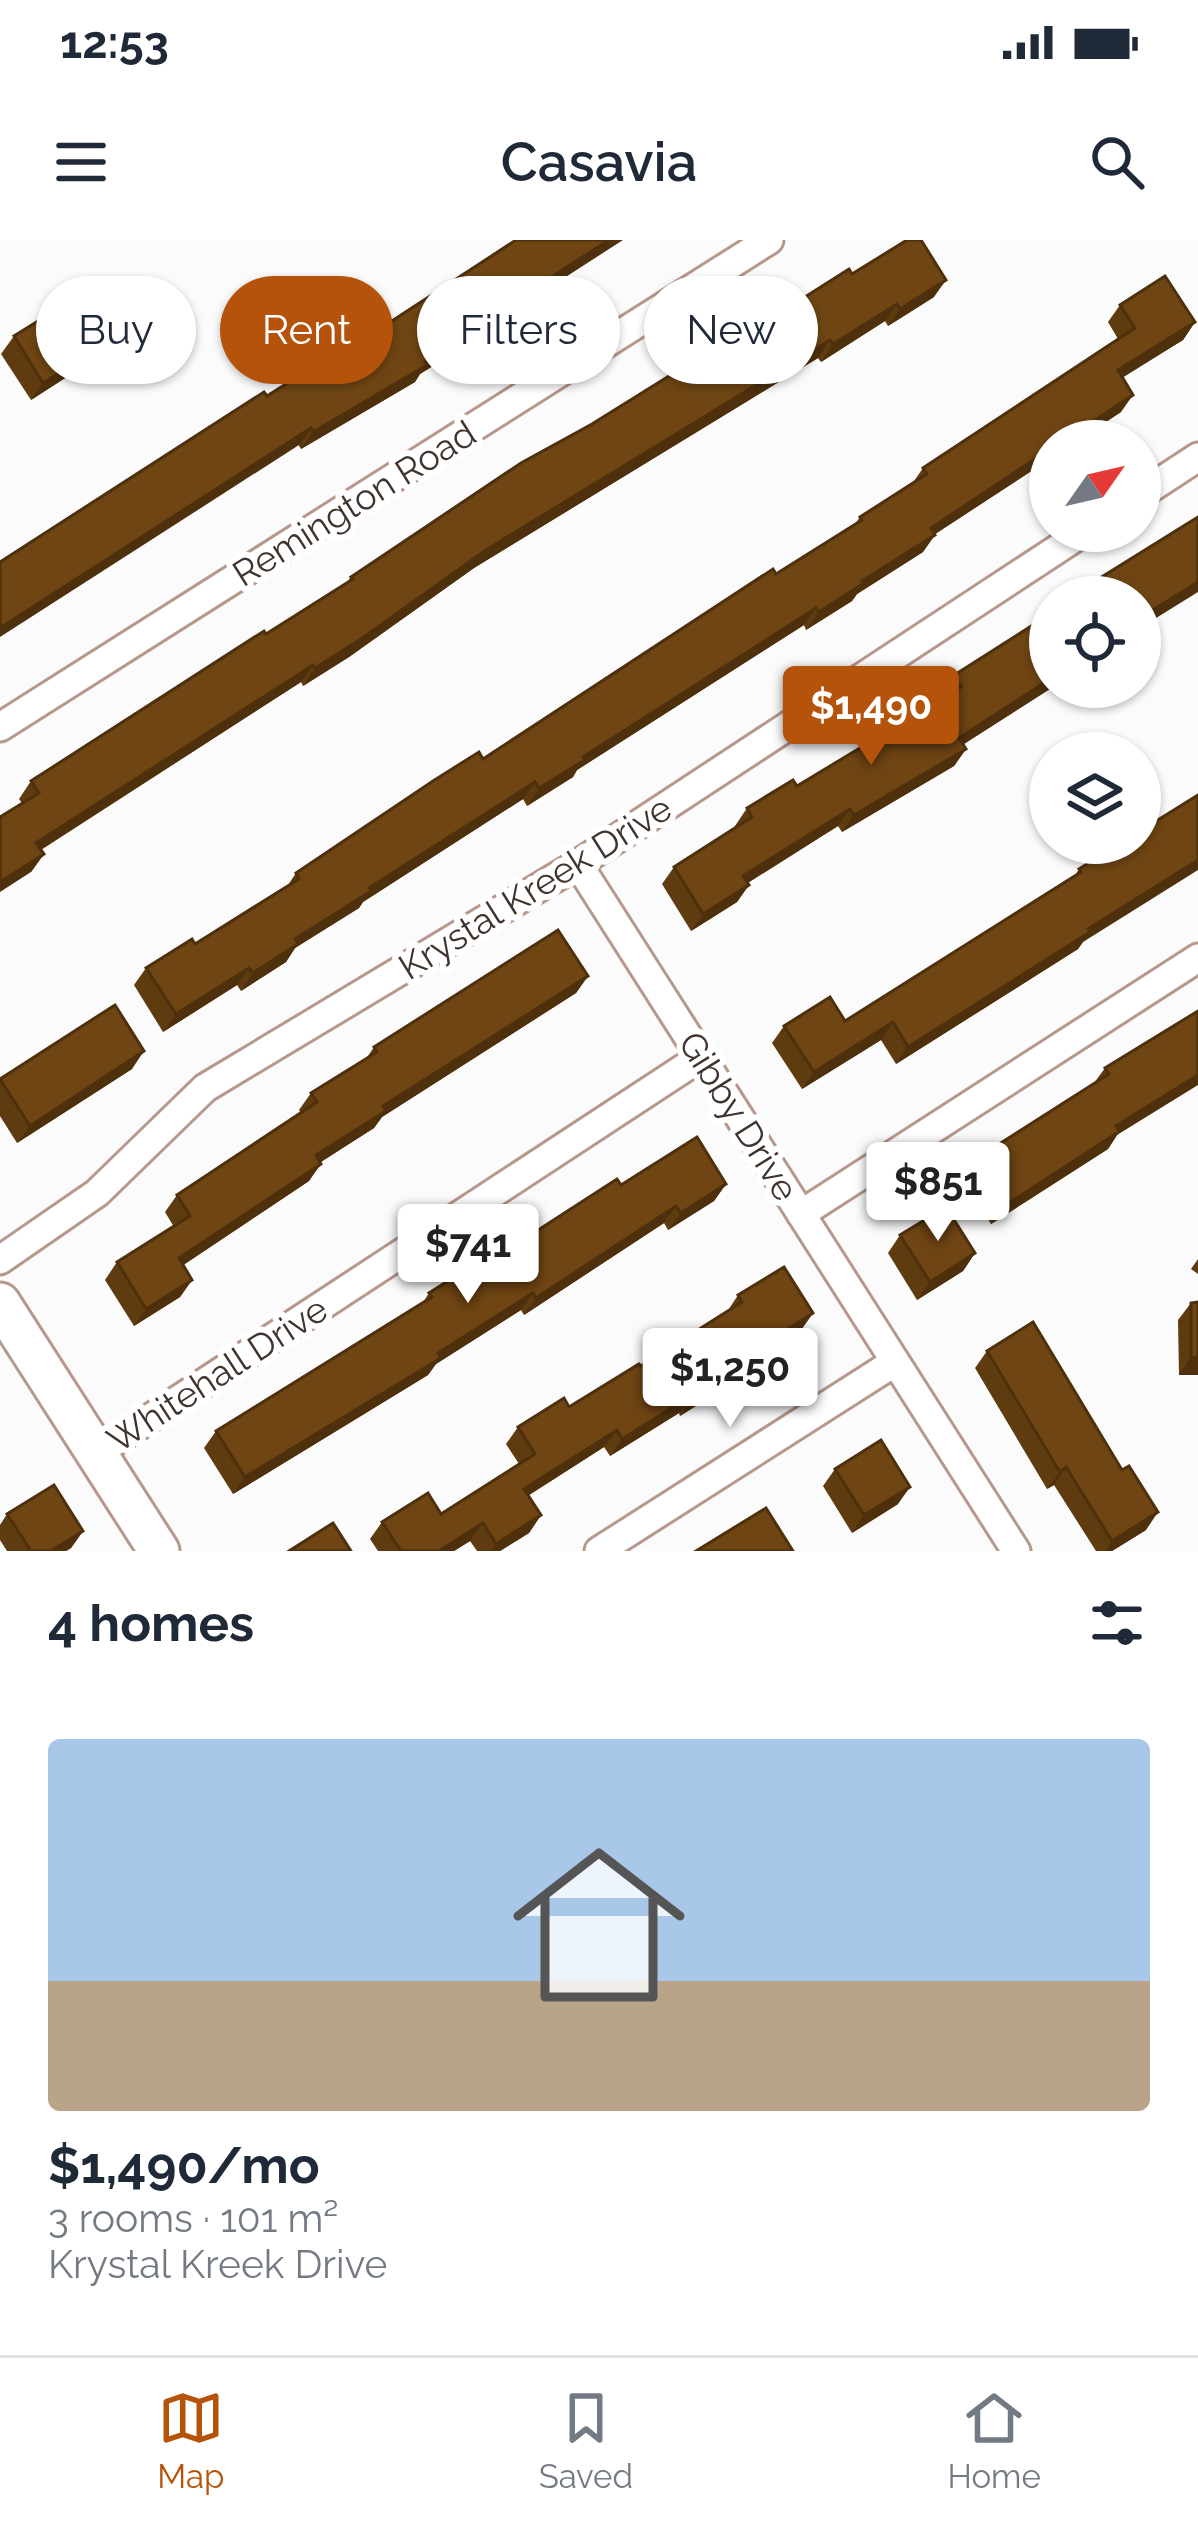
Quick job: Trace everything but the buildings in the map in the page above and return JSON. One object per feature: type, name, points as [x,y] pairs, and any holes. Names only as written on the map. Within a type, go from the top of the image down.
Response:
[{"type":"street","name":"Remington Road","points":[[0,727],[769,240]]},
{"type":"street","points":[[1161,481],[1198,457]]},
{"type":"street","name":"Krystal Kreek Drive","points":[[0,1259],[97,1193],[205,1088],[578,864],[1053,552]]},
{"type":"street","name":"Gibby Drive","points":[[578,864],[1016,1551]]},
{"type":"street","points":[[801,1214],[1198,958]]},
{"type":"street","name":"Whitehall Drive","points":[[94,1455],[701,1057]]},
{"type":"street","points":[[0,1303],[159,1551]]},
{"type":"street","points":[[599,1551],[895,1362]]}]
